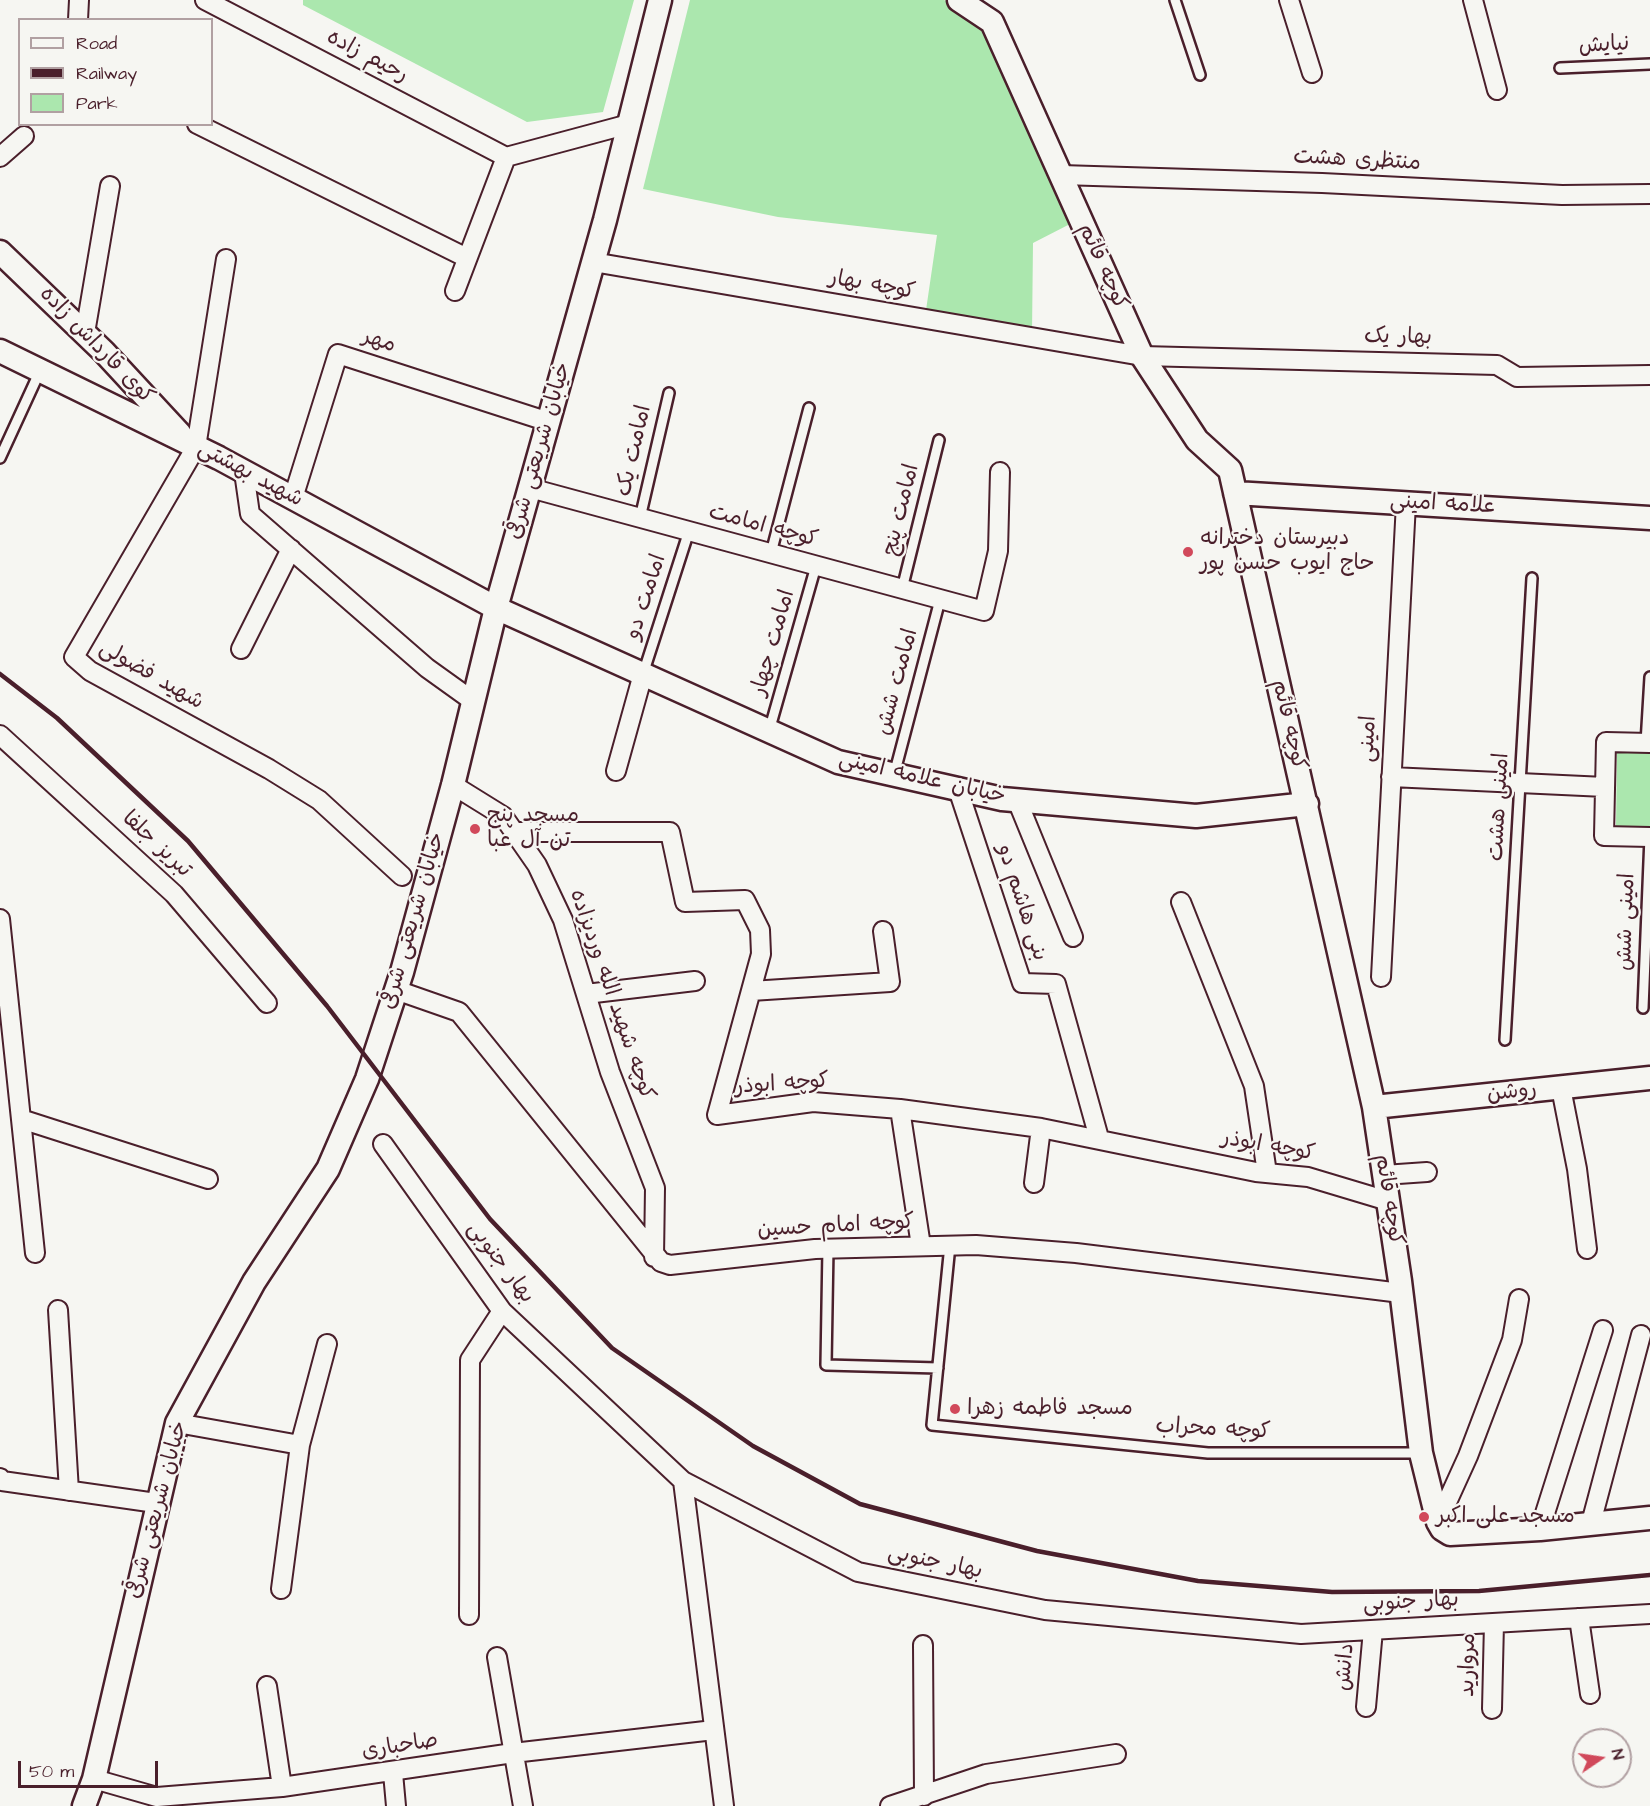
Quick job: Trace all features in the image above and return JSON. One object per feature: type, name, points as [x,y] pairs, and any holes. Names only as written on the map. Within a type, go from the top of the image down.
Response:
[{"type":"street","points":[[78,18],[79,0]]},
{"type":"street","name":"رحیم زاده","points":[[205,0],[506,157]]},
{"type":"street","name":"خیابان شریعتی شرقی","points":[[84,1806],[94,1779],[156,1503],[177,1423],[254,1282],[328,1169],[367,1080],[396,990],[453,784],[496,608],[593,262],[660,0]]},
{"type":"street","name":"کوچه قائم","points":[[959,0],[992,22],[1142,356],[1197,440],[1230,470],[1374,1107],[1421,1453],[1438,1522]]},
{"type":"street","points":[[1289,0],[1312,73]]},
{"type":"street","points":[[1473,0],[1497,90]]},
{"type":"street","points":[[455,291],[506,157],[629,124]]},
{"type":"street","points":[[201,126],[467,258]]},
{"type":"street","points":[[0,157],[24,136]]},
{"type":"street","name":"منتظری هشت","points":[[1061,175],[1323,183],[1562,195],[1650,194]]},
{"type":"street","points":[[85,333],[110,186]]},
{"type":"street","name":"کوی قارداش زاده","points":[[0,252],[85,333],[193,445]]},
{"type":"street","points":[[193,445],[226,259]]},
{"type":"street","name":"کوچه بهار","points":[[593,262],[1142,356]]},
{"type":"street","name":"شهید بهشتی","points":[[0,351],[193,445],[496,608]]},
{"type":"street","name":"مهر","points":[[293,498],[338,354],[549,422]]},
{"type":"street","name":"بهار یک","points":[[1142,356],[1497,365],[1517,377],[1650,375]]},
{"type":"street","name":"شهید فضولی","points":[[193,445],[74,657],[90,671],[269,769],[319,800],[402,876]]},
{"type":"street","points":[[244,472],[250,514],[427,668],[474,700]]},
{"type":"street","name":"کوچه امامت","points":[[530,488],[984,611],[998,551],[1000,472]]},
{"type":"street","name":"علامه امینی","points":[[1235,493],[1650,518]]},
{"type":"street","name":"امینی","points":[[1381,977],[1406,503]]},
{"type":"street","points":[[242,649],[291,549]]},
{"type":"street","name":"خیابان علامه امینی","points":[[496,608],[838,762],[1017,800],[1196,816],[1307,804]]},
{"type":"street","points":[[616,771],[643,674]]},
{"type":"street","name":"تبریز جلفا","points":[[0,735],[174,894],[267,1003]]},
{"type":"street","points":[[1648,743],[1606,742],[1604,836],[1650,837]]},
{"type":"street","points":[[1391,777],[1605,787]]},
{"type":"street","name":"کوچه شهید الله وردیزاده","points":[[453,784],[503,816],[537,865],[562,920],[610,1072],[655,1188],[654,1257]]},
{"type":"street","name":"بنی هاشم دو","points":[[958,789],[1022,983],[1056,984],[1099,1138]]},
{"type":"street","points":[[1017,800],[1073,936]]},
{"type":"street","name":"کوچه ابوذر","points":[[514,832],[670,832],[685,902],[745,900],[760,930],[761,954],[717,1114],[813,1102],[900,1109],[1041,1128],[1268,1173],[1308,1177],[1388,1201]]},
{"type":"street","points":[[1181,902],[1254,1086],[1268,1173]]},
{"type":"street","points":[[0,918],[35,1253]]},
{"type":"street","points":[[751,991],[890,982],[883,931]]},
{"type":"street","points":[[586,993],[695,981]]},
{"type":"street","points":[[396,990],[459,1012],[654,1257]]},
{"type":"street","name":"روشن","points":[[1374,1107],[1650,1078]]},
{"type":"street","points":[[1561,1088],[1577,1169],[1587,1249]]},
{"type":"street","points":[[900,1109],[921,1246]]},
{"type":"street","points":[[21,1119],[208,1179]]},
{"type":"street","points":[[1034,1183],[1041,1128]]},
{"type":"street","name":"بهار جنوبی","points":[[383,1144],[502,1311],[683,1481],[858,1572],[1045,1610],[1301,1634],[1650,1614]]},
{"type":"street","points":[[1384,1175],[1427,1172]]},
{"type":"street","name":"کوچه امام حسین","points":[[654,1257],[670,1265],[828,1248],[976,1245],[1076,1253],[1401,1293]]},
{"type":"street","points":[[1519,1299],[1512,1340],[1468,1456],[1438,1522],[1442,1529],[1450,1534],[1540,1529],[1650,1518]]},
{"type":"street","points":[[58,1310],[69,1491]]},
{"type":"street","points":[[469,1615],[470,1360],[502,1311]]},
{"type":"street","points":[[1540,1529],[1603,1330]]},
{"type":"street","points":[[1591,1523],[1641,1335]]},
{"type":"street","points":[[281,1589],[300,1445],[327,1344]]},
{"type":"street","points":[[177,1423],[300,1445]]},
{"type":"street","points":[[0,1478],[2,1481],[156,1503]]},
{"type":"street","points":[[683,1481],[724,1806]]},
{"type":"street","points":[[1579,1618],[1590,1694]]},
{"type":"street","name":"مروارید","points":[[1492,1709],[1494,1623]]},
{"type":"street","name":"دانش","points":[[1366,1707],[1373,1630]]},
{"type":"street","points":[[923,1645],[924,1796]]},
{"type":"street","points":[[497,1657],[523,1806]]},
{"type":"street","points":[[267,1686],[282,1787]]},
{"type":"street","name":"صاحباری","points":[[94,1779],[157,1797],[282,1787],[393,1773],[513,1753],[714,1730]]},
{"type":"street","points":[[890,1806],[986,1774],[1116,1754]]},
{"type":"street","points":[[393,1773],[396,1806]]},
{"type":"lane","points":[[1175,0],[1200,75]]},
{"type":"lane","name":"نیایش","points":[[1560,68],[1650,64]]},
{"type":"lane","points":[[0,458],[40,371]]},
{"type":"lane","name":"امامت یک","points":[[640,518],[669,393]]},
{"type":"lane","points":[[771,554],[809,408]]},
{"type":"lane","name":"امامت پنج","points":[[902,589],[939,440]]},
{"type":"lane","name":"امامت دو","points":[[643,674],[688,531]]},
{"type":"lane","name":"امامت چهار","points":[[769,731],[816,566]]},
{"type":"lane","name":"امینی هشت","points":[[1505,1040],[1532,578]]},
{"type":"lane","name":"امامت شش","points":[[894,775],[940,600]]},
{"type":"lane","points":[[1648,743],[1650,677]]},
{"type":"lane","name":"امینی شش","points":[[1643,1008],[1650,837]]},
{"type":"lane","points":[[828,1248],[826,1365],[938,1368],[950,1245]]},
{"type":"lane","name":"کوچه محراب","points":[[938,1368],[932,1425],[1208,1453],[1421,1453]]},
{"type":"green space","points":[[303,0],[634,0],[603,112],[527,122],[303,5]]},
{"type":"green space","points":[[690,0],[944,0],[982,18],[1070,224],[1033,243],[1032,333],[925,317],[937,235],[778,217],[643,189]]},
{"type":"green space","points":[[1617,753],[1650,753],[1650,827],[1616,826]]},
{"type":"railway","points":[[0,674],[57,718],[188,841],[327,1006],[490,1219],[612,1348],[753,1446],[860,1504],[1037,1551],[1198,1581],[1332,1592],[1479,1591],[1650,1575]]},
{"type":"place","name":"دبیرستان دخترانه حاج ایوب حسن پور","points":[[1188,552]]},
{"type":"place","name":"مسجد پنج تن آل عبا","points":[[475,829]]},
{"type":"place","name":"مسجد فاطمه زهرا","points":[[955,1409]]},
{"type":"place","name":"مسجد علی اکبر","points":[[1424,1517]]}]
